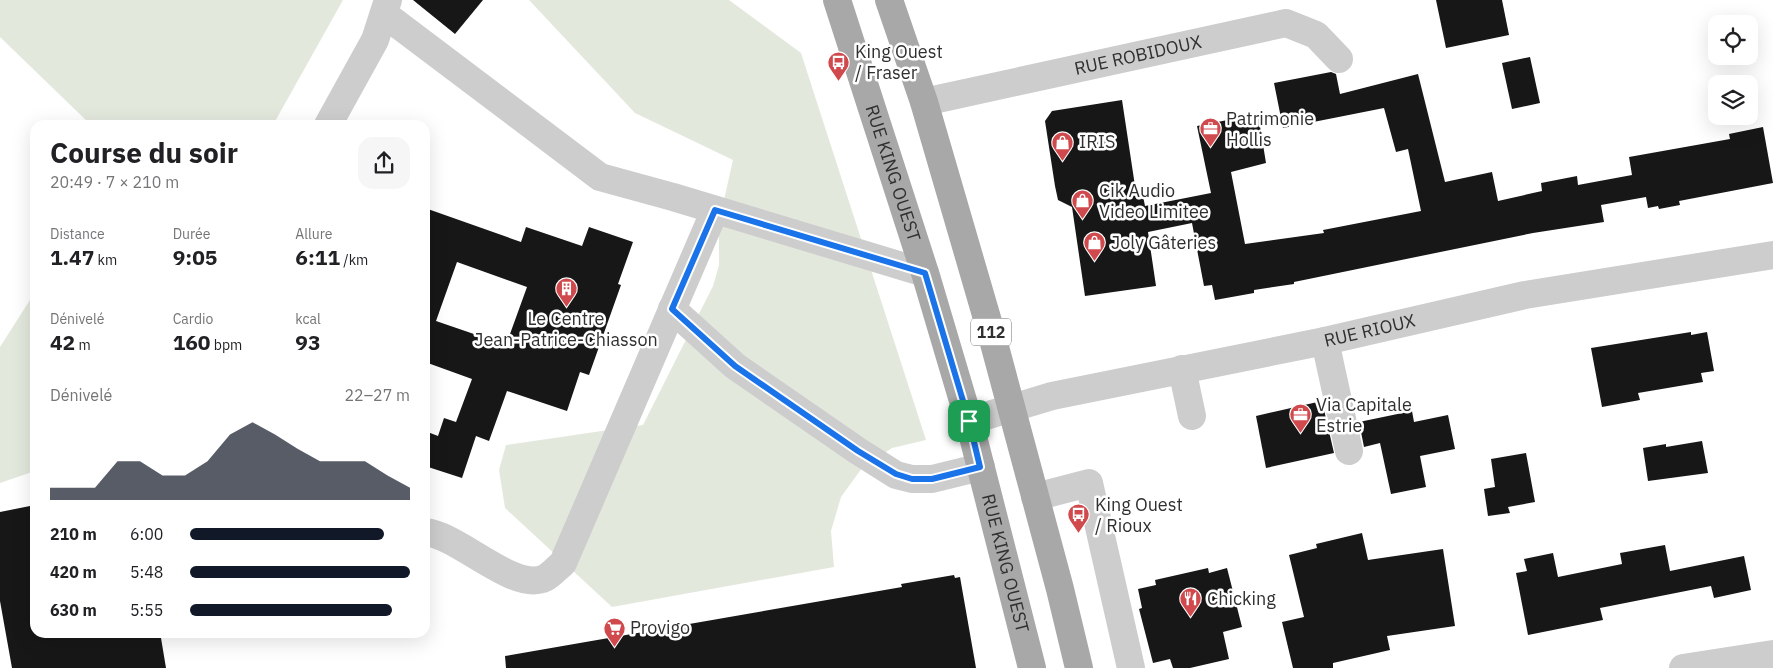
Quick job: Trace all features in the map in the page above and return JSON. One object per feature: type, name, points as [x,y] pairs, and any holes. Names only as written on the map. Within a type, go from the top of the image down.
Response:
[{"type":"main road","name":"RUE KING OUEST","points":[[836,0],[925,273],[969,421],[1032,668]]},
{"type":"main road","name":"112","points":[[889,0],[924,102],[978,287],[1060,589],[1079,668]]},
{"type":"street","points":[[331,120],[375,40],[386,7],[600,178],[715,210],[925,273]]},
{"type":"street","name":"RUE ROBIDOUX","points":[[924,102],[1286,23],[1316,35],[1339,60]]},
{"type":"street","points":[[430,532],[435,533],[466,549],[508,575],[529,580],[544,579],[562,563],[715,210]]},
{"type":"street","name":"RUE RIOUX","points":[[969,421],[1052,396],[1325,342],[1525,295],[1773,255]]},
{"type":"street","points":[[672,309],[735,366],[858,451],[896,474],[912,479],[932,479],[980,467]]},
{"type":"street","points":[[1325,342],[1349,451]]},
{"type":"street","points":[[1182,369],[1192,416]]},
{"type":"street","points":[[1035,497],[1089,483],[1126,667]]},
{"type":"street","points":[[1683,668],[1773,654]]},
{"type":"shaded area","points":[[0,0],[343,0],[276,120],[86,120],[0,37]]},
{"type":"shaded area","points":[[529,0],[729,0],[801,53],[926,440],[892,448],[862,468],[841,497],[831,531],[834,567],[612,607],[505,508],[499,470],[506,445],[643,425],[713,286],[719,265],[719,222],[733,160],[635,113]]},
{"type":"shaded area","points":[[30,300],[30,473],[0,483],[0,347]]},
{"type":"building","points":[[413,0],[483,0],[455,34]]},
{"type":"building","points":[[1436,0],[1502,0],[1509,35],[1446,48]]},
{"type":"building","points":[[1530,57],[1540,103],[1512,109],[1502,63]]},
{"type":"building","points":[[1331,72],[1336,74],[1340,94],[1418,74],[1445,182],[1492,172],[1498,201],[1542,191],[1541,183],[1577,176],[1578,185],[1632,175],[1629,157],[1730,139],[1729,134],[1763,127],[1773,183],[1679,201],[1680,205],[1659,209],[1658,206],[1648,208],[1646,197],[1601,205],[1604,222],[1533,233],[1294,282],[1294,284],[1254,290],[1254,293],[1215,300],[1212,285],[1204,286],[1192,223],[1148,232],[1156,286],[1085,296],[1072,207],[1058,200],[1055,186],[1045,121],[1052,111],[1122,100],[1135,186],[1142,191],[1145,206],[1211,193],[1197,126],[1258,114],[1266,163],[1231,172],[1245,244],[1324,233],[1323,230],[1421,211],[1408,149],[1396,152],[1384,108],[1283,128],[1274,83]]},
{"type":"building","name":"Le Centre Jean-Patrice-Chiasson","points":[[430,210],[521,242],[526,227],[582,246],[589,227],[633,242],[618,284],[621,285],[589,375],[580,372],[567,411],[507,391],[489,441],[476,436],[462,478],[430,468],[430,433],[438,436],[444,418],[456,422],[472,379],[430,364]],"holes":[[[457,262],[527,287],[506,345],[436,321]]]},
{"type":"building","points":[[1691,332],[1691,335],[1707,332],[1714,371],[1701,373],[1703,382],[1638,393],[1640,400],[1602,407],[1591,348]]},
{"type":"building","name":"Via Capitale Estrie","points":[[1322,401],[1334,453],[1266,468],[1256,416]]},
{"type":"building","points":[[1412,411],[1414,422],[1448,415],[1455,449],[1420,456],[1426,487],[1391,494],[1380,443],[1364,447],[1359,422]]},
{"type":"building","points":[[1702,441],[1708,473],[1648,481],[1643,448],[1666,444],[1666,447]]},
{"type":"building","points":[[1526,453],[1535,502],[1508,507],[1510,513],[1488,516],[1484,489],[1495,487],[1491,459]]},
{"type":"building","points":[[30,506],[30,638],[161,638],[166,668],[12,668],[0,601],[0,512]]},
{"type":"building","points":[[1362,533],[1368,560],[1443,549],[1455,626],[1387,636],[1390,650],[1333,663],[1333,668],[1293,668],[1282,622],[1304,617],[1289,555],[1317,548],[1316,544]]},
{"type":"building","points":[[1665,545],[1670,571],[1744,556],[1751,590],[1714,598],[1711,586],[1600,608],[1603,620],[1528,635],[1516,573],[1527,571],[1524,559],[1553,553],[1558,577],[1622,564],[1620,553]]},
{"type":"building","name":"Chicking","points":[[1208,568],[1209,573],[1227,568],[1242,627],[1223,632],[1229,659],[1190,668],[1173,668],[1170,659],[1153,663],[1139,609],[1142,608],[1138,589],[1156,585],[1155,580]]},
{"type":"building","points":[[954,575],[955,578],[960,577],[976,668],[506,668],[505,656],[902,587],[901,584]]},
{"type":"place","name":"King Ouest / Fraser","points":[[839,81]]},
{"type":"place","name":"Patrimonie Hollis","points":[[1210,148]]},
{"type":"place","name":"IRIS","points":[[1063,161]]},
{"type":"place","name":"Cik Audio Video Limitee","points":[[1083,220]]},
{"type":"place","name":"Joly Gâteries","points":[[1095,262]]},
{"type":"place","name":"Le Centre Jean-Patrice-Chiasson","points":[[566,308]]},
{"type":"place","name":"Via Capitale Estrie","points":[[1300,434]]},
{"type":"place","name":"King Ouest / Rioux","points":[[1079,534]]},
{"type":"place","name":"Chicking","points":[[1191,618]]},
{"type":"place","name":"Provigo","points":[[614,647]]},
{"type":"route","points":[[715,210],[925,273],[969,421],[980,467],[932,479],[912,479],[896,474],[858,451],[735,366],[672,309],[715,210]]}]
